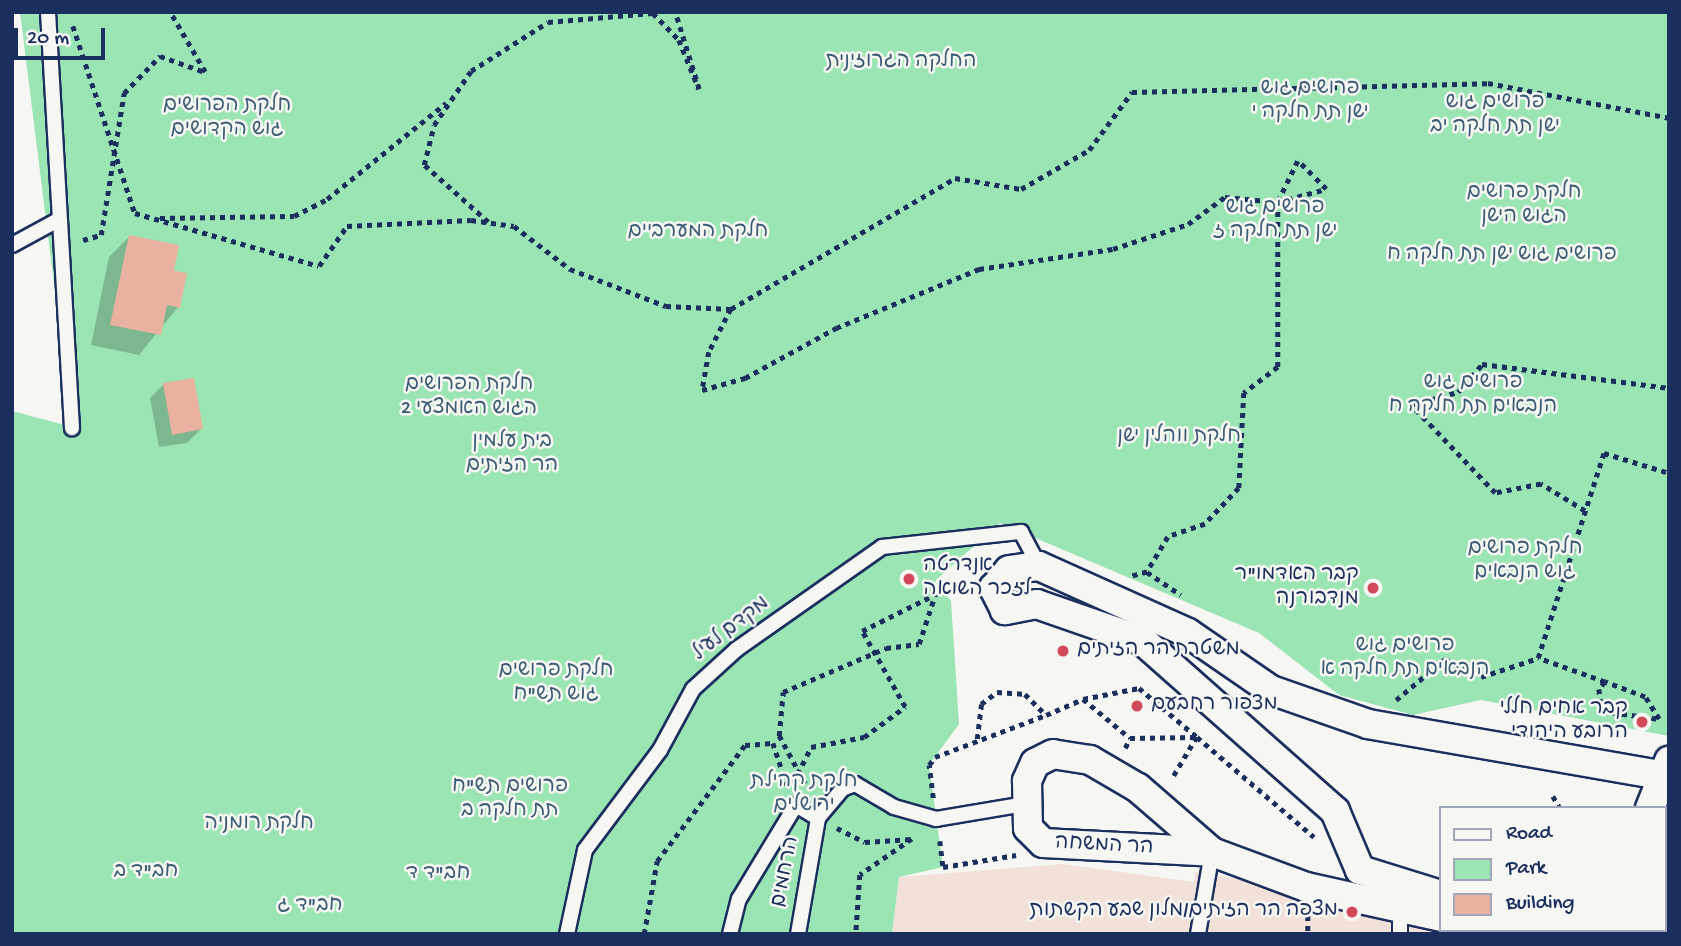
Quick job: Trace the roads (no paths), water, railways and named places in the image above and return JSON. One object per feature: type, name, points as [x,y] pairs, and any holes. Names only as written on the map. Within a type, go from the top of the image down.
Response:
[{"type":"street","points":[[1440,895],[1360,870],[1335,811],[1143,641],[1037,604],[1005,610],[993,588],[1009,570],[1039,566],[1188,633],[1271,690],[1368,724],[1665,768],[1651,806]]},
{"type":"street","name":"הר המשחה","points":[[1212,852],[1138,789],[1090,760],[1053,754],[1035,763],[1025,804],[1028,828],[1043,843],[1212,852],[1400,921],[1440,916]]},
{"type":"lane","points":[[48,12],[72,428]]},
{"type":"lane","points":[[12,245],[58,220]]},
{"type":"lane","name":"מקדם לעיל","points":[[568,934],[585,850],[660,750],[693,689],[737,649],[882,547],[1021,532],[1039,566]]},
{"type":"lane","points":[[730,934],[739,900],[796,805],[818,818],[842,789],[855,784],[894,807],[936,819],[1025,804]]},
{"type":"lane","name":"הרחמים","points":[[798,934],[818,818]]},
{"type":"lane","points":[[1198,934],[1212,852]]},
{"type":"place","name":"אנדרטה לזכר השואה","points":[[909,579]]},
{"type":"place","name":"קבר האדמו\"ר מנדבורנה","points":[[1373,588]]},
{"type":"place","name":"משטרת הר הזיתים","points":[[1063,651]]},
{"type":"place","name":"מצפור רחבעם","points":[[1137,706]]},
{"type":"place","name":"קבר אחים חללי הרובע היהודי","points":[[1642,722]]},
{"type":"place","name":"מצפה הר הזיתים/מלון שבע הקשתות","points":[[1352,912]]},
{"type":"park label","name":"החלקה הגרוזינית","points":[[901,63]]},
{"type":"park label","name":"פרושים גוש ישן תת חלקה י","points":[[1310,102]]},
{"type":"park label","name":"פרושים גוש ישן תת חלקה יב","points":[[1495,116]]},
{"type":"park label","name":"חלקת הפרושים גוש הקדושים","points":[[227,119]]},
{"type":"park label","name":"חלקת פרושים הגוש הישן","points":[[1524,206]]},
{"type":"park label","name":"פרושים גוש ישן תת חלקה ז","points":[[1275,221]]},
{"type":"park label","name":"חלקת המערביים","points":[[698,233]]},
{"type":"park label","name":"פרושים גוש ישן תת חלקה ח","points":[[1502,256]]},
{"type":"park label","name":"פרושים גוש הנבאים תת חלקה ח","points":[[1473,396]]},
{"type":"park label","name":"חלקת הפרושים הגוש האמצעי 2","points":[[469,398]]},
{"type":"park label","name":"חלקת ווהלין ישן","points":[[1179,438]]},
{"type":"park label","name":"בית עלמין הר הזיתים","points":[[512,455]]},
{"type":"park label","name":"חלקת פרושים גוש הנבאים","points":[[1525,562]]},
{"type":"park label","name":"פרושים גוש הנבאים תת חלקה א","points":[[1405,659]]},
{"type":"park label","name":"חלקת פרושים גוש תש\"ח","points":[[556,684]]},
{"type":"park label","name":"חלקת קהילת ירושלים","points":[[804,795]]},
{"type":"park label","name":"פרושים תש\"ח תת חלקה ב","points":[[510,800]]},
{"type":"park label","name":"חלקת רומניה","points":[[259,825]]},
{"type":"park label","name":"חב\"ד ב","points":[[146,873]]},
{"type":"park label","name":"חב\"ד ד","points":[[438,875]]},
{"type":"park label","name":"חב\"ד ג","points":[[310,907]]}]
